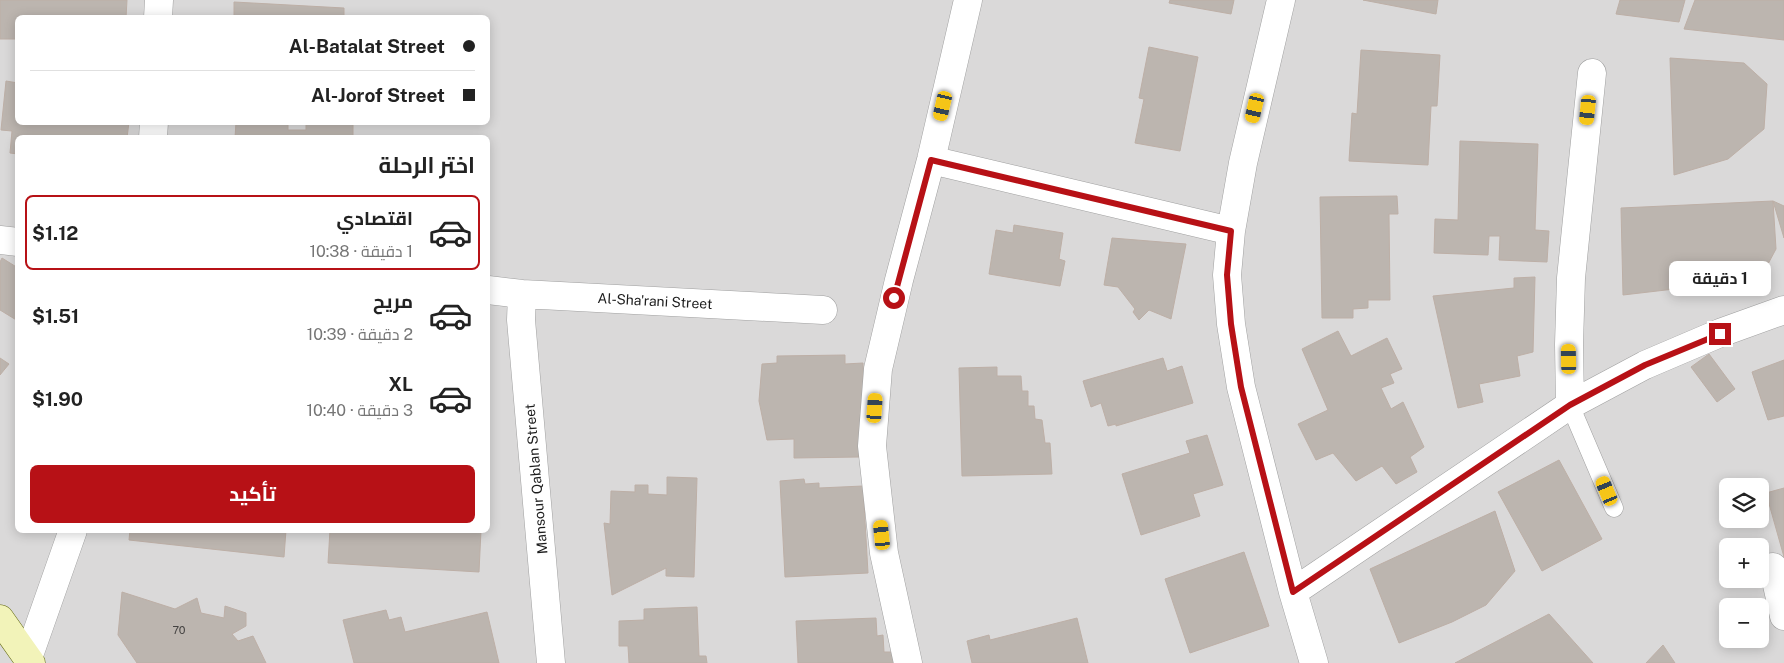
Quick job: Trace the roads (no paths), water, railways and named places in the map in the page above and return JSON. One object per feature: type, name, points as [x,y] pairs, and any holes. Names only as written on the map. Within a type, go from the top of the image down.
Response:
[{"type":"street","points":[[158,15],[159,0]]},
{"type":"street","points":[[908,663],[884,553],[872,446],[878,369],[899,280],[931,160],[968,0]]},
{"type":"street","points":[[1281,0],[1243,163],[1231,231],[1227,275],[1231,324],[1241,387],[1293,592],[1314,663]]},
{"type":"street","points":[[1570,405],[1571,278],[1592,73]]},
{"type":"street","points":[[931,160],[1231,231]]},
{"type":"street","points":[[0,240],[15,242]]},
{"type":"street","name":"Al-Sha'rani Street","points":[[490,290],[522,294],[823,310]]},
{"type":"street","name":"Mansour Qablan Street","points":[[522,294],[521,320],[551,663]]},
{"type":"street","points":[[1293,592],[1570,405],[1645,365],[1784,310]]},
{"type":"street","points":[[30,661],[72,533]]},
{"type":"street","points":[[1773,567],[1784,616]]},
{"type":"street","points":[[0,620],[30,661]]},
{"type":"lane","points":[[1570,405],[1614,508]]}]
